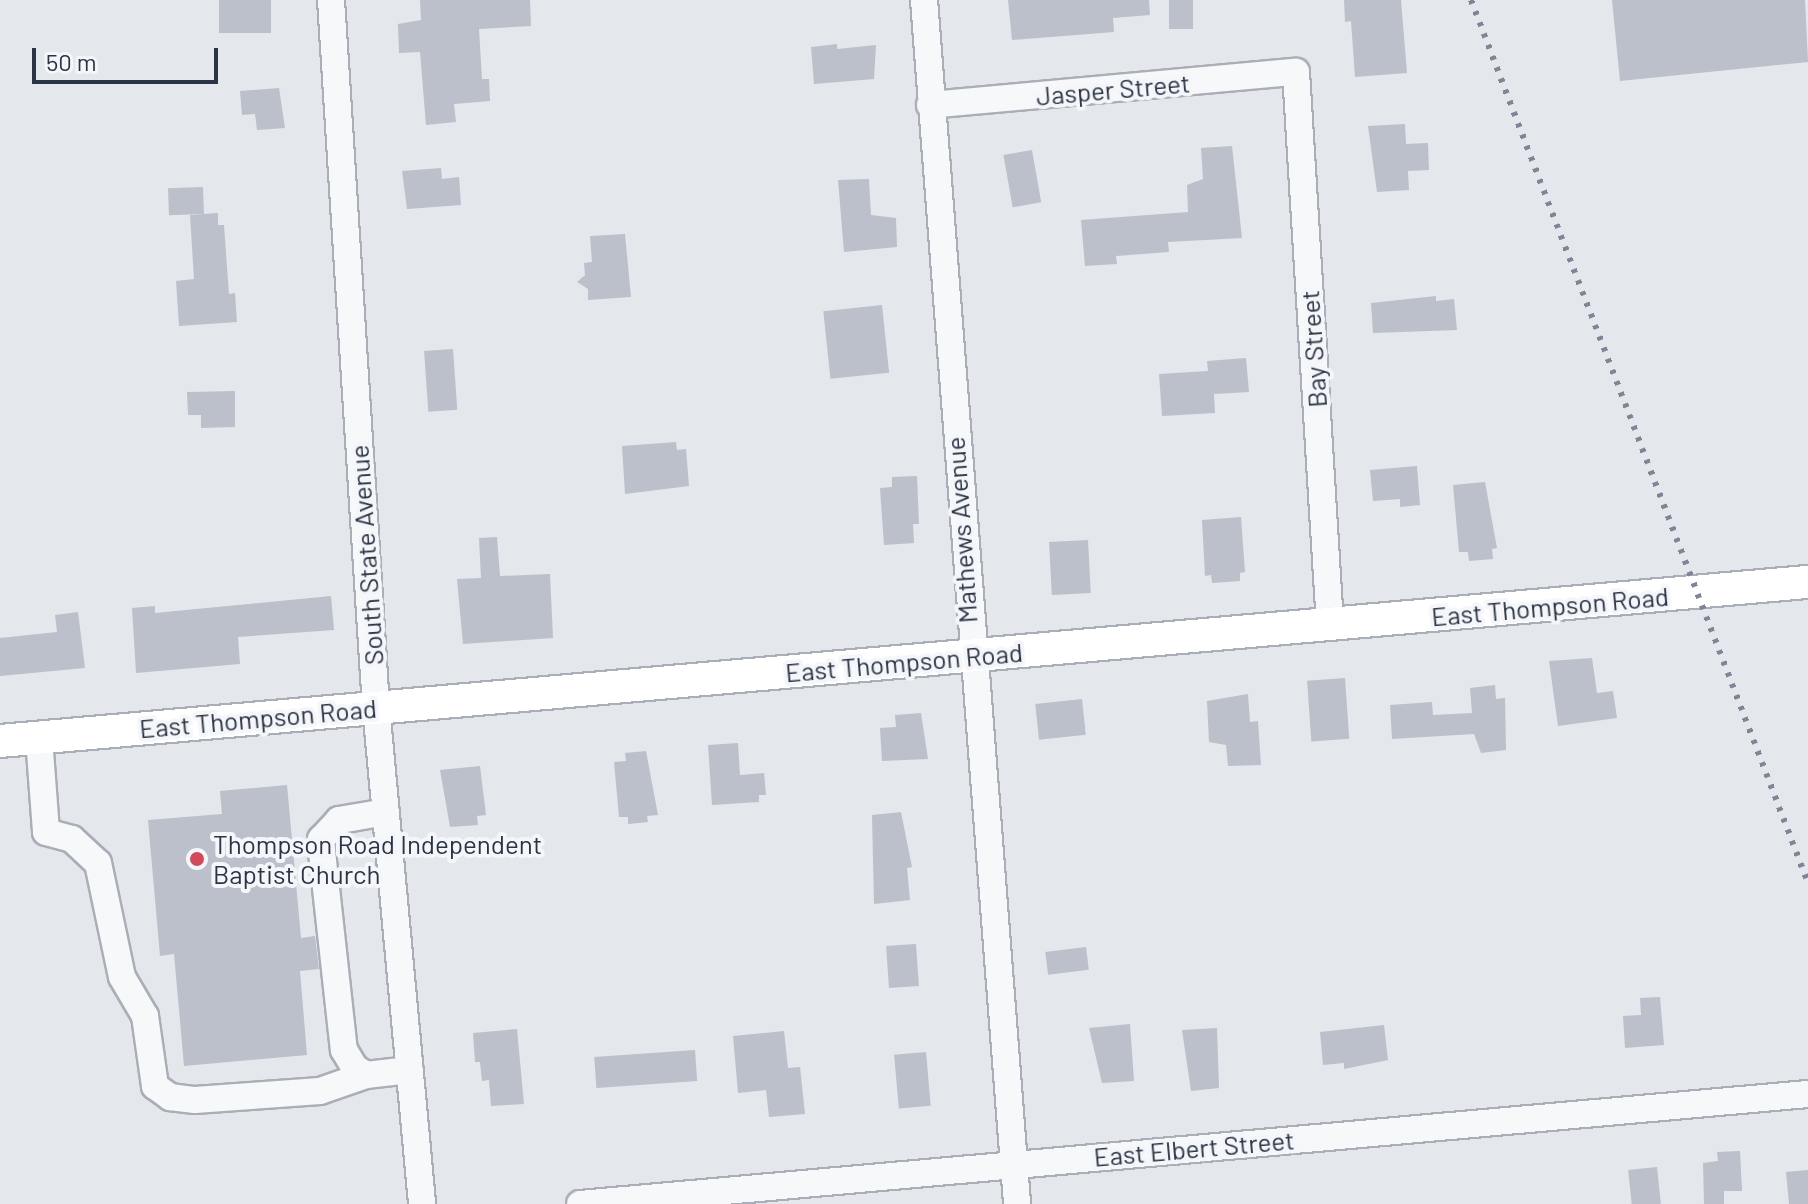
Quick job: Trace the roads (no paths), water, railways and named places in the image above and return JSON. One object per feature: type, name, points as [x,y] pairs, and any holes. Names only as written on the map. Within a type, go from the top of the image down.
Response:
[{"type":"main road","name":"East Thompson Road","points":[[0,741],[1808,582]]},
{"type":"street","name":"South State Avenue","points":[[331,0],[376,707],[422,1204]]},
{"type":"street","name":"Mathews Avenue","points":[[924,0],[971,657],[1017,1204]]},
{"type":"street","name":"Jasper Street","points":[[930,105],[1296,72]]},
{"type":"street","name":"Bay Street","points":[[1296,72],[1330,625]]},
{"type":"street","points":[[39,738],[46,832],[72,839],[98,863],[122,977],[145,1016],[155,1086],[170,1097],[195,1100],[320,1091],[366,1075],[410,1070]]},
{"type":"street","points":[[366,1075],[355,1068],[344,1050],[321,839],[339,820],[386,812]]},
{"type":"street","name":"East Elbert Street","points":[[580,1204],[1808,1094]]},
{"type":"railway","points":[[1471,0],[1808,883]]},
{"type":"place","name":"Thompson Road Independent Baptist Church","points":[[197,859]]}]
